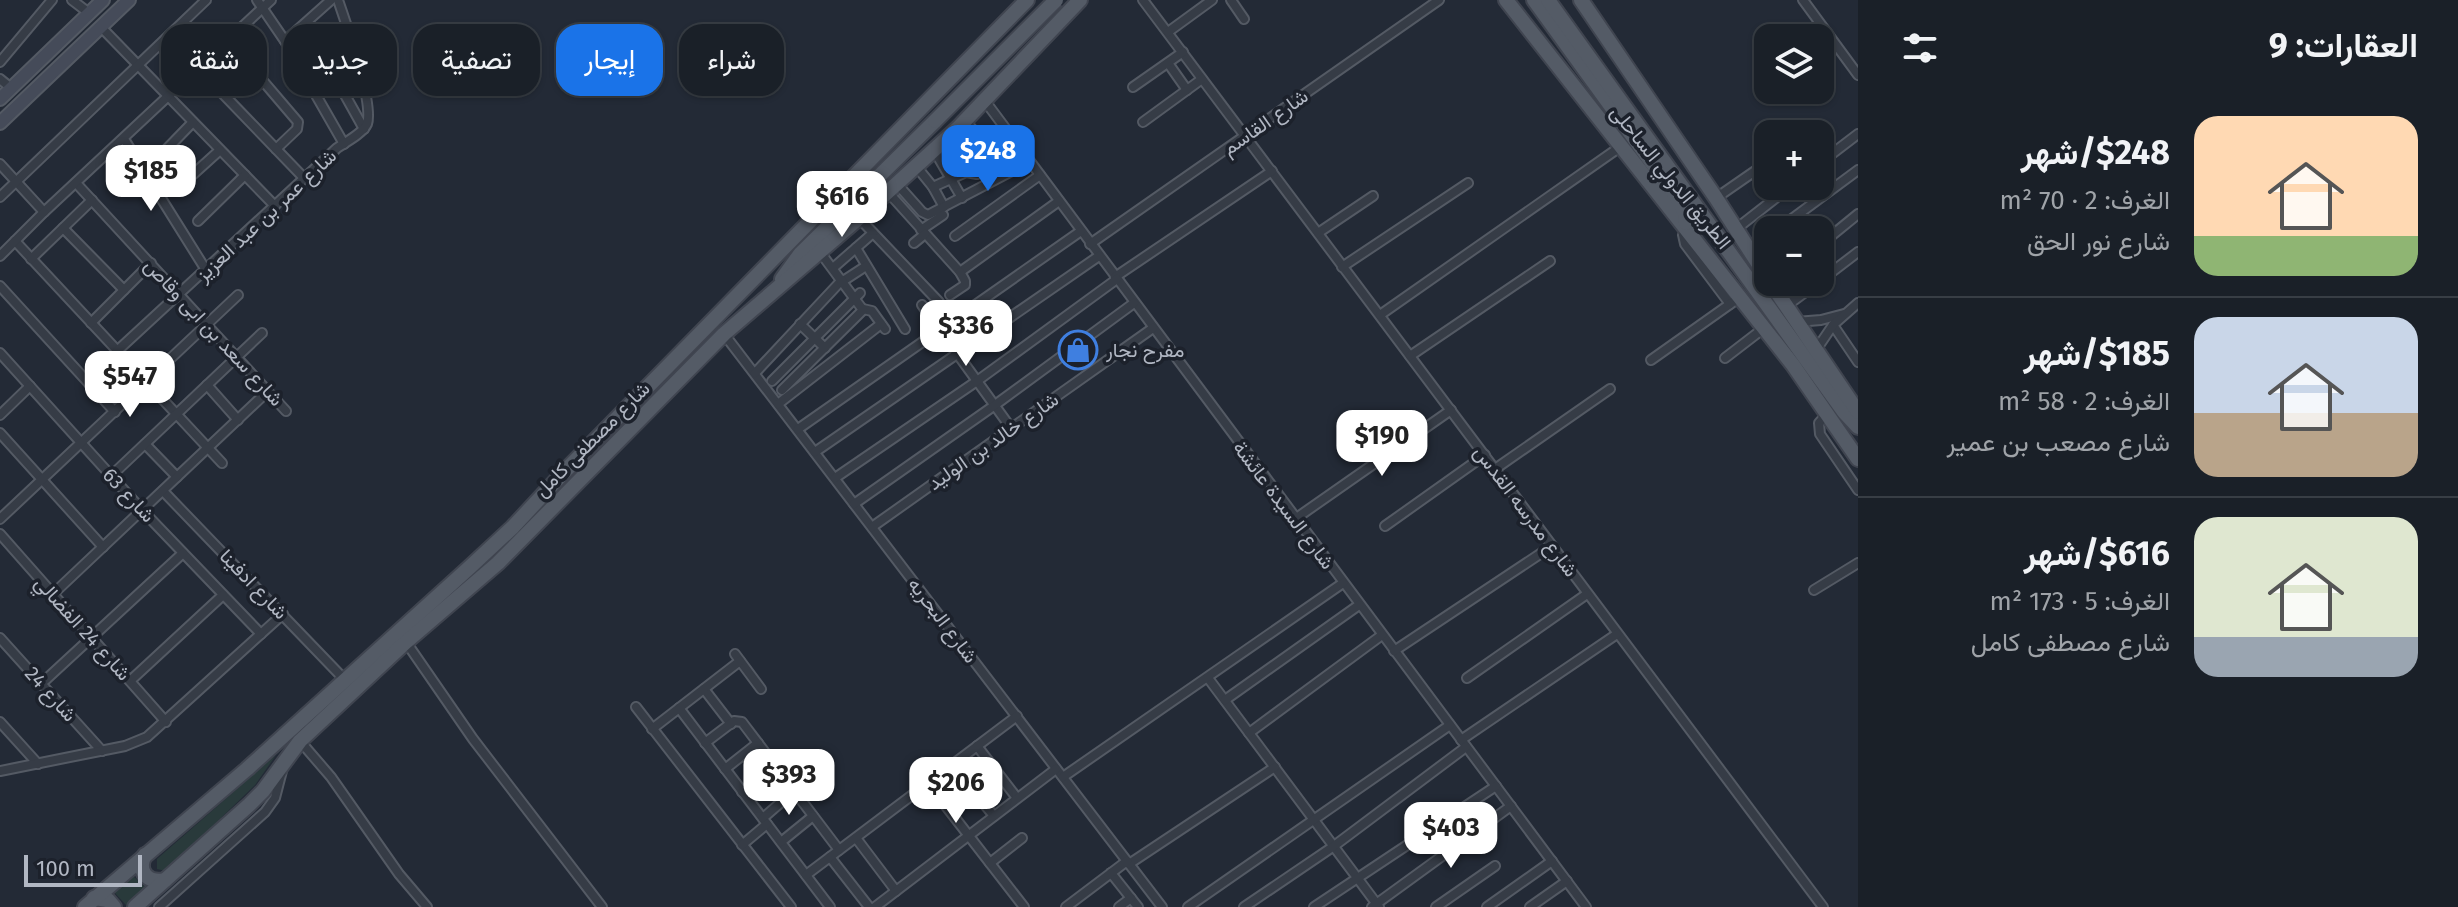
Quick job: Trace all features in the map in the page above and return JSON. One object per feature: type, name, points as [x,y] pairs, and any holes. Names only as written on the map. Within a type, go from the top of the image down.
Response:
[{"type":"main road","points":[[779,287],[784,274],[800,254],[1056,0]]},
{"type":"main road","name":"شارع مصطفى كامل","points":[[135,907],[263,791],[300,741],[406,642],[498,563],[724,334],[962,124],[1080,0]]},
{"type":"main road","name":"الطريق الدولي الساحلى","points":[[1506,0],[1686,228],[1735,300],[1764,328],[1828,413],[1858,459]]},
{"type":"main road","points":[[1534,0],[1678,199],[1685,213],[1686,228]]},
{"type":"main road","points":[[1548,0],[1844,412],[1858,427]]},
{"type":"main road","name":"الطريق الدولي الساحلى","points":[[1581,0],[1754,257]]},
{"type":"main road","points":[[1026,2],[1024,17],[1033,26],[1046,29],[1057,22]]},
{"type":"main road","name":"شارع مصطفى كامل","points":[[90,902],[247,769],[513,527],[1026,2]]},
{"type":"main road","points":[[979,49],[996,45],[1006,52],[1011,63],[1009,74]]},
{"type":"main road","name":"الطريق الدولي الساحلى","points":[[1779,296],[1858,412]]},
{"type":"main road","points":[[145,855],[141,869],[145,875],[150,880],[165,880]]},
{"type":"main road","points":[[90,902],[108,900],[114,907]]},
{"type":"street","points":[[0,62],[52,0]]},
{"type":"street","points":[[72,0],[89,13]]},
{"type":"street","points":[[0,99],[103,0]]},
{"type":"street","points":[[0,123],[129,0]]},
{"type":"street","points":[[0,197],[206,0]]},
{"type":"street","points":[[242,24],[260,4],[271,0]]},
{"type":"street","points":[[304,24],[331,0]]},
{"type":"street","points":[[338,0],[346,24]]},
{"type":"street","name":"شارع مدرسه القدس","points":[[1143,0],[1823,907]]},
{"type":"street","points":[[1168,32],[1212,0]]},
{"type":"street","points":[[1231,0],[1244,19]]},
{"type":"street","name":"شارع القاسم","points":[[1090,244],[1439,0]]},
{"type":"street","points":[[1803,0],[1858,75]]},
{"type":"street","points":[[260,4],[283,38]]},
{"type":"street","points":[[100,26],[161,89]]},
{"type":"street","points":[[1133,87],[1183,52]]},
{"type":"street","points":[[1168,63],[1187,90]]},
{"type":"street","points":[[0,79],[11,88]]},
{"type":"street","points":[[1143,122],[1202,79]]},
{"type":"street","points":[[267,86],[298,122],[297,129],[276,149]]},
{"type":"street","points":[[0,256],[168,96],[275,206]]},
{"type":"street","points":[[225,96],[304,178]]},
{"type":"street","points":[[316,96],[344,144]]},
{"type":"street","points":[[346,96],[364,129]]},
{"type":"street","points":[[364,129],[367,121],[365,96]]},
{"type":"street","name":"شارع السيدة عائشة","points":[[985,101],[1586,907]]},
{"type":"street","points":[[160,156],[193,122]]},
{"type":"street","points":[[962,124],[991,150]]},
{"type":"street","points":[[962,124],[991,166],[990,183]]},
{"type":"street","name":"شارع عمر بن عبد العزيز","points":[[117,351],[304,178],[364,129]]},
{"type":"street","points":[[1834,152],[1858,134]]},
{"type":"street","points":[[124,139],[206,270]]},
{"type":"street","points":[[1380,315],[1620,147]]},
{"type":"street","points":[[178,188],[220,150]]},
{"type":"street","points":[[934,150],[962,198]]},
{"type":"street","points":[[914,243],[944,211],[962,198],[1029,162]]},
{"type":"street","points":[[0,164],[44,212]]},
{"type":"street","points":[[916,166],[933,187],[944,211]]},
{"type":"street","points":[[933,187],[966,172],[975,174],[991,166]]},
{"type":"street","points":[[1796,216],[1858,170]]},
{"type":"street","points":[[835,478],[1272,171]]},
{"type":"street","points":[[1716,198],[1754,172]]},
{"type":"street","points":[[198,221],[245,175]]},
{"type":"street","points":[[955,236],[1040,175]]},
{"type":"street","name":"شارع سعد بن ابى وقاص","points":[[76,183],[286,411]]},
{"type":"street","points":[[1342,267],[1468,183]]},
{"type":"street","points":[[893,188],[924,214],[944,211]]},
{"type":"street","points":[[893,188],[923,232],[962,272],[965,285],[950,295]]},
{"type":"street","points":[[1318,233],[1373,196]]},
{"type":"street","points":[[31,259],[92,200]]},
{"type":"street","points":[[1736,229],[1773,200]]},
{"type":"street","points":[[962,272],[1059,201]]},
{"type":"street","points":[[1834,234],[1858,214]]},
{"type":"street","points":[[859,218],[939,302]]},
{"type":"street","points":[[63,228],[124,290]]},
{"type":"street","points":[[798,429],[1081,231]]},
{"type":"street","points":[[833,268],[873,233]]},
{"type":"street","points":[[15,241],[222,463]]},
{"type":"street","points":[[1749,250],[1754,246]]},
{"type":"street","points":[[856,248],[905,329]]},
{"type":"street","points":[[820,252],[858,295],[863,309]]},
{"type":"street","points":[[1834,270],[1858,252]]},
{"type":"street","points":[[815,452],[1099,256]]},
{"type":"street","points":[[1410,356],[1550,261]]},
{"type":"street","points":[[91,323],[151,263]]},
{"type":"street","points":[[786,393],[757,371],[842,280],[866,266]]},
{"type":"street","points":[[0,286],[115,412]]},
{"type":"street","points":[[0,519],[238,295]]},
{"type":"street","points":[[772,381],[858,295]]},
{"type":"street","points":[[1785,307],[1800,296]]},
{"type":"street","points":[[1651,360],[1735,300]]},
{"type":"street","points":[[854,504],[1134,303]]},
{"type":"street","points":[[1816,350],[1833,325],[1858,303]]},
{"type":"street","points":[[922,305],[1011,428]]},
{"type":"street","points":[[786,393],[883,326],[872,311],[863,309]]},
{"type":"street","points":[[778,404],[863,309]]},
{"type":"street","points":[[1796,322],[1821,320],[1844,313]]},
{"type":"street","points":[[800,324],[825,348]]},
{"type":"street","points":[[1833,325],[1858,362]]},
{"type":"street","name":"شارع خالد بن الوليد","points":[[872,527],[1153,328]]},
{"type":"street","points":[[1725,358],[1764,328]]},
{"type":"street","points":[[111,476],[262,333]]},
{"type":"street","name":"شارع البحريه","points":[[724,334],[757,371],[778,404],[1162,907]]},
{"type":"street","points":[[1849,348],[1858,341]]},
{"type":"street","name":"شارع 63","points":[[2,359],[261,634]]},
{"type":"street","points":[[207,385],[238,420]]},
{"type":"street","points":[[0,415],[30,386]]},
{"type":"street","points":[[1495,469],[1610,389]]},
{"type":"street","points":[[53,594],[268,391]]},
{"type":"street","points":[[1295,519],[1451,410]]},
{"type":"street","points":[[1828,413],[1819,423],[1820,434],[1858,490]]},
{"type":"street","points":[[0,433],[103,547]]},
{"type":"street","points":[[145,444],[177,477]]},
{"type":"street","points":[[1385,526],[1485,455]]},
{"type":"street","name":"شارع ادفينا","points":[[163,491],[344,679]]},
{"type":"street","name":"شارع 24 الفضالي","points":[[0,534],[166,722]]},
{"type":"street","points":[[1394,651],[1552,546]]},
{"type":"street","points":[[41,684],[183,553]]},
{"type":"street","points":[[1814,590],[1858,563]]},
{"type":"street","points":[[1063,777],[1343,583]]},
{"type":"street","points":[[1467,678],[1587,594]]},
{"type":"street","points":[[130,681],[223,595]]},
{"type":"street","points":[[1225,700],[1359,605]]},
{"type":"street","points":[[0,771],[137,742],[166,722],[283,614]]},
{"type":"street","points":[[1244,907],[1334,846],[1464,744],[1617,634]]},
{"type":"street","points":[[1249,733],[1382,635]]},
{"type":"street","name":"شارع 24","points":[[0,638],[102,751]]},
{"type":"street","points":[[406,642],[473,739],[602,907]]},
{"type":"street","points":[[652,729],[704,689],[737,658],[761,689]]},
{"type":"street","points":[[1208,678],[1376,906],[1511,806]]},
{"type":"street","points":[[704,689],[731,724]]},
{"type":"street","points":[[636,707],[791,907]]},
{"type":"street","points":[[679,708],[830,907]]},
{"type":"street","points":[[806,875],[1017,716]]},
{"type":"street","points":[[705,743],[736,720],[740,721],[839,850]]},
{"type":"street","points":[[0,722],[38,764]]},
{"type":"street","points":[[1188,907],[1450,725]]},
{"type":"street","points":[[300,741],[331,777],[399,874],[427,907]]},
{"type":"street","points":[[725,769],[758,743]]},
{"type":"street","points":[[977,746],[1017,798]]},
{"type":"street","points":[[159,907],[265,812],[275,798],[284,763]]},
{"type":"street","points":[[742,792],[775,765]]},
{"type":"street","points":[[952,765],[994,816]]},
{"type":"street","points":[[1066,907],[1111,873],[1275,767]]},
{"type":"street","points":[[830,857],[872,907],[1056,769]]},
{"type":"street","points":[[928,783],[1024,907]]},
{"type":"street","points":[[1314,907],[1496,786]]},
{"type":"street","points":[[742,845],[794,791]]},
{"type":"street","points":[[781,842],[813,816]]},
{"type":"street","points":[[856,838],[896,891]]},
{"type":"street","points":[[990,863],[1022,838]]},
{"type":"street","points":[[1487,907],[1552,861]]},
{"type":"street","points":[[1436,907],[1495,866]]},
{"type":"street","points":[[1111,873],[1138,907]]},
{"type":"street","points":[[1530,907],[1567,881]]},
{"type":"street","points":[[1119,907],[1131,898]]},
{"type":"green space","points":[[276,755],[255,785],[166,871],[157,869],[157,859]]},
{"type":"green space","points":[[132,875],[147,889],[127,906],[114,892]]},
{"type":"place","name":"مفرح نجار","points":[[1078,350]]}]
